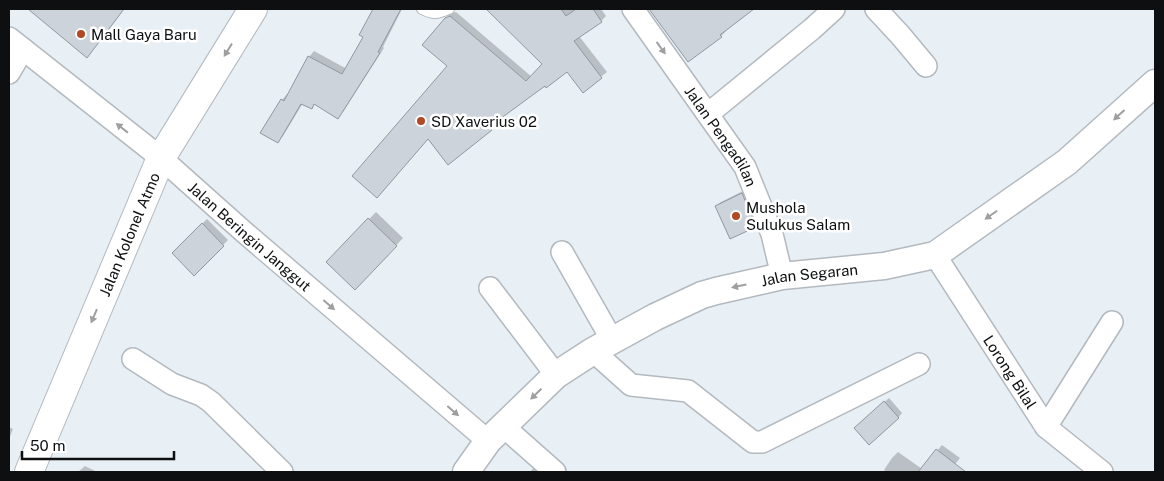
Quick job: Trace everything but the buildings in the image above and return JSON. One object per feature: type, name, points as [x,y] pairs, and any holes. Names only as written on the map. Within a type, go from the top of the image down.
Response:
[{"type":"main road","name":"Jalan Kolonel Atmo","points":[[29,472],[161,158],[253,9]]},
{"type":"street","name":"Jalan Pengadilan","points":[[633,9],[746,167],[772,234],[782,276]]},
{"type":"street","points":[[708,114],[834,9]]},
{"type":"street","points":[[876,9],[926,66]]},
{"type":"street","name":"Jalan Beringin Janggut","points":[[16,44],[161,158],[244,232],[496,434],[555,472]]},
{"type":"street","points":[[9,73],[16,44]]},
{"type":"street","name":"Jalan Segaran","points":[[466,472],[496,434],[556,375],[602,346],[702,295],[716,291],[782,276],[884,266],[934,255],[1067,162],[1153,89]]},
{"type":"street","points":[[562,252],[602,346],[631,385],[688,391],[753,442],[762,442],[919,364]]},
{"type":"street","name":"Lorong Bilal","points":[[934,255],[1046,427],[1102,472]]},
{"type":"street","points":[[490,288],[556,375]]},
{"type":"street","points":[[1046,427],[1112,322]]},
{"type":"street","points":[[133,359],[161,378],[200,395],[211,402],[282,472]]},
{"type":"lane","points":[[422,9],[431,14],[449,9]]},
{"type":"place","name":"Mall Gaya Baru","points":[[81,34]]},
{"type":"place","name":"SD Xaverius 02","points":[[421,121]]},
{"type":"place","name":"Mushola Sulukus Salam","points":[[736,216]]}]
